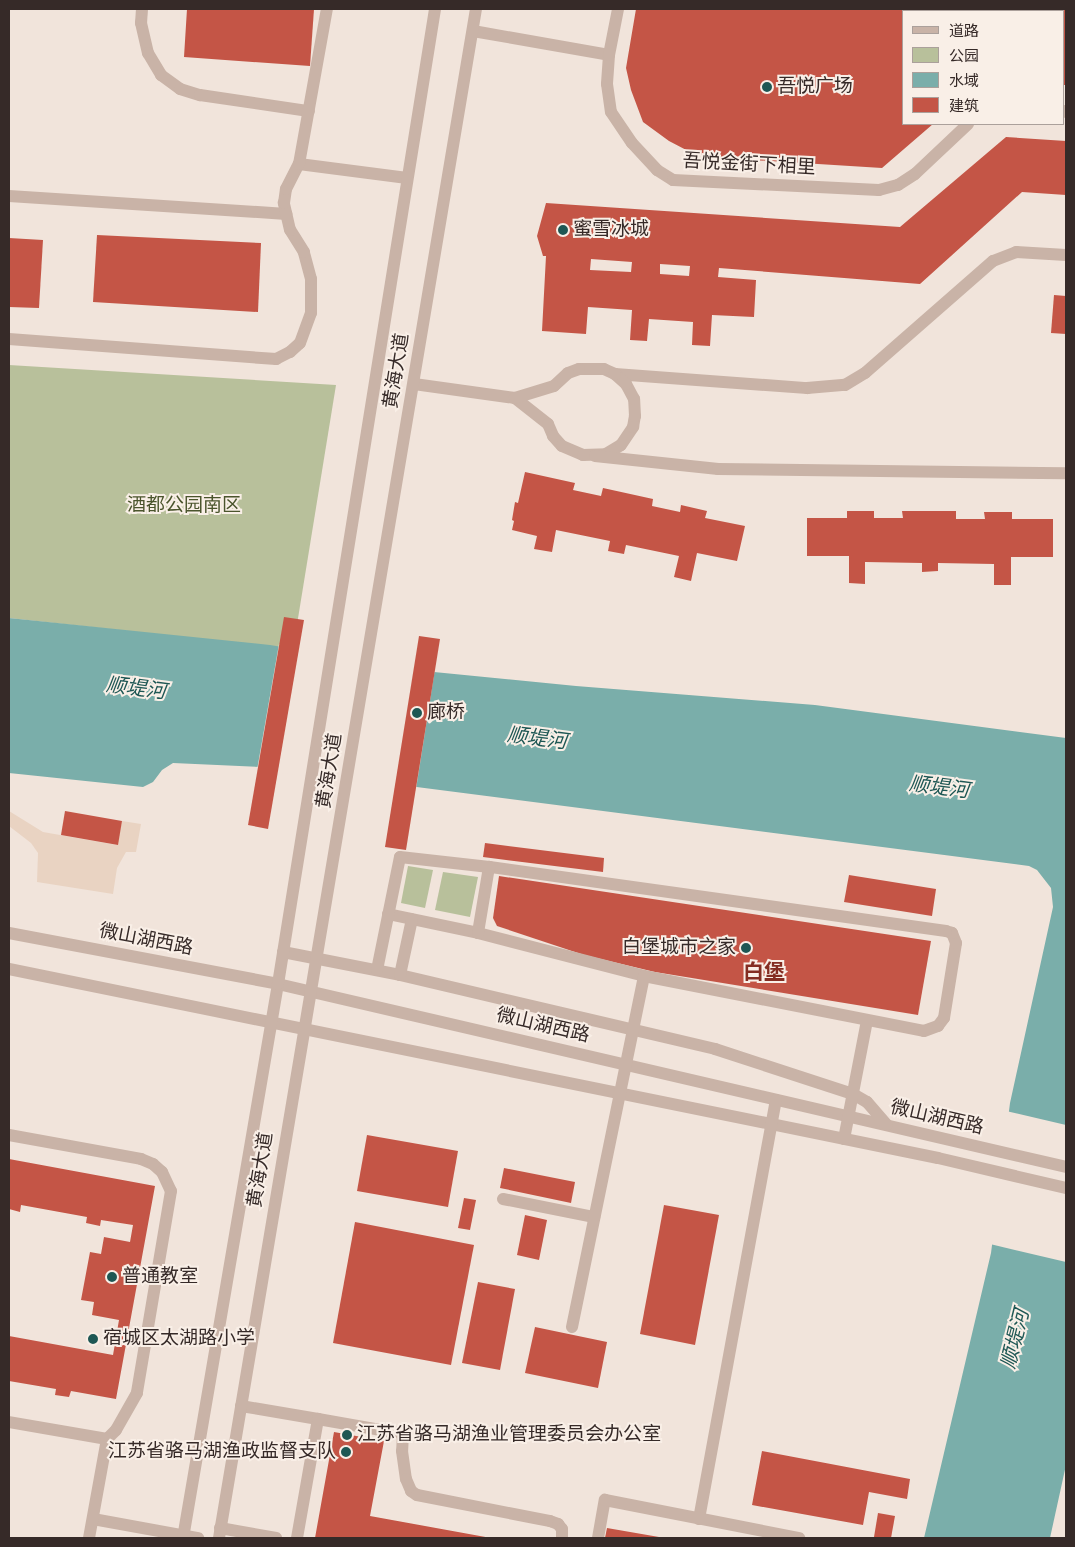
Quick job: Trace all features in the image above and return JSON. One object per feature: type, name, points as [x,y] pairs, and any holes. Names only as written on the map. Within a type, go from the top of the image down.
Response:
[{"type":"street","points":[[142,9],[141,22],[148,53],[160,76],[180,90],[200,95],[309,111]]},
{"type":"street","points":[[9,339],[276,360],[290,352],[300,343],[311,312],[311,279],[304,252],[290,230],[284,203],[286,189],[300,164],[327,9]]},
{"type":"street","name":"黄海大道","points":[[183,1537],[278,984],[435,9]]},
{"type":"street","name":"黄海大道","points":[[219,1533],[303,1030],[318,958],[476,9]]},
{"type":"street","name":"吾悦金街下相里","points":[[618,9],[609,55],[607,84],[611,112],[632,143],[657,170],[673,180],[879,190],[898,185],[915,174],[967,125]]},
{"type":"street","points":[[472,31],[609,55]]},
{"type":"street","points":[[300,164],[408,178]]},
{"type":"street","points":[[9,196],[286,214]]},
{"type":"street","points":[[414,384],[515,398],[554,386],[568,373],[579,369],[604,369],[616,374],[807,388],[845,385],[864,373],[993,261],[1016,252],[1066,255]]},
{"type":"street","points":[[595,456],[606,454],[621,445],[633,427],[635,416],[634,399],[626,384],[616,374]]},
{"type":"street","points":[[515,398],[548,424],[553,436],[562,446],[572,452],[595,456],[718,469],[1066,473]]},
{"type":"street","points":[[377,970],[388,914],[400,857],[489,867],[952,933],[956,943],[945,1014],[938,1026],[924,1031],[644,976],[478,933],[388,914]]},
{"type":"street","points":[[478,933],[489,867]]},
{"type":"street","points":[[400,975],[412,919]]},
{"type":"street","name":"微山湖西路","points":[[9,933],[278,984],[1066,1167]]},
{"type":"street","points":[[283,952],[400,975],[715,1049],[853,1094],[867,1102],[887,1126]]},
{"type":"street","name":"微山湖西路","points":[[9,969],[938,1158],[1066,1188]]},
{"type":"street","points":[[572,1326],[644,976]]},
{"type":"street","points":[[844,1139],[868,1021]]},
{"type":"street","points":[[699,1519],[776,1100]]},
{"type":"street","points":[[9,1135],[141,1159],[157,1168],[169,1183],[171,1199],[136,1393],[116,1430],[107,1439],[90,1538]]},
{"type":"street","points":[[503,1199],[594,1217]]},
{"type":"street","points":[[241,1406],[404,1434],[402,1451],[406,1479],[411,1491],[417,1495],[550,1521],[558,1524],[562,1529],[562,1538]]},
{"type":"street","points":[[297,1538],[318,1419]]},
{"type":"street","points":[[9,1422],[107,1439]]},
{"type":"street","points":[[598,1538],[605,1500],[799,1538]]},
{"type":"street","points":[[93,1519],[183,1537],[198,1538]]},
{"type":"street","points":[[219,1533],[276,1538]]},
{"type":"green space","name":"酒都公园南区","points":[[9,365],[336,385],[293,649],[9,618]]},
{"type":"green space","points":[[408,866],[433,870],[425,908],[401,903]]},
{"type":"green space","points":[[443,872],[478,877],[470,917],[435,910]]},
{"type":"shaded area","points":[[9,811],[43,832],[117,845],[122,821],[141,824],[136,852],[126,852],[117,868],[113,894],[37,882],[38,853],[31,843],[9,826]]},
{"type":"water","name":"顺堤河","points":[[9,618],[270,645],[434,672],[576,686],[815,705],[1066,738],[1066,1465],[1050,1538],[924,1538],[991,1253],[1010,1103],[1053,907],[1051,888],[1037,870],[1029,866],[261,767],[173,763],[162,770],[153,782],[143,787],[9,773]]},
{"type":"pier","points":[[279,644],[435,669],[416,789],[257,770]]},
{"type":"pier","points":[[1006,1111],[1066,1125],[1066,1262],[990,1244]]},
{"type":"building","points":[[187,9],[314,9],[310,66],[184,57]]},
{"type":"building","name":"吾悦广场","points":[[636,9],[1066,9],[1066,85],[1065,10],[902,10],[902,125],[932,125],[882,168],[720,158],[692,153],[669,141],[643,122],[631,90],[626,68]]},
{"type":"building","points":[[1006,137],[1066,141],[1066,195],[1022,192],[920,284],[719,268],[718,277],[756,280],[754,317],[712,315],[710,346],[692,345],[693,322],[649,319],[647,341],[630,340],[632,310],[588,307],[586,334],[542,331],[546,256],[543,256],[537,236],[546,203],[900,227]],"holes":[[[591,259],[632,262],[631,272],[590,270]],[[660,264],[690,266],[689,276],[660,274]]]},
{"type":"building","points":[[97,235],[261,243],[258,312],[93,302]]},
{"type":"building","points":[[9,238],[43,240],[39,308],[9,307]]},
{"type":"building","points":[[1054,295],[1066,296],[1066,334],[1051,333]]},
{"type":"building","points":[[525,472],[575,483],[573,490],[601,496],[603,488],[653,499],[652,506],[680,512],[681,505],[707,511],[705,518],[745,526],[737,561],[697,553],[691,581],[674,577],[679,556],[626,545],[624,554],[608,551],[610,541],[556,530],[552,552],[534,549],[537,536],[512,530],[515,502],[518,503]]},
{"type":"building","points":[[847,511],[874,511],[874,518],[903,518],[902,511],[956,511],[956,519],[985,519],[984,512],[1012,512],[1012,519],[1053,519],[1053,557],[1011,557],[1011,585],[994,585],[994,564],[938,563],[938,571],[922,572],[922,563],[865,562],[865,584],[849,583],[849,556],[807,556],[807,518],[847,518]]},
{"type":"building","points":[[284,617],[304,620],[268,829],[248,825]]},
{"type":"building","name":"廊桥","points":[[419,636],[440,639],[406,850],[385,847]]},
{"type":"building","points":[[65,811],[122,821],[118,845],[61,835]]},
{"type":"building","points":[[485,843],[604,858],[603,872],[483,857]]},
{"type":"building","points":[[849,875],[936,889],[932,916],[844,902]]},
{"type":"building","name":"白堡城市之家","points":[[499,876],[931,941],[918,1015],[655,972],[584,955],[497,926],[493,918]]},
{"type":"building","points":[[367,1135],[458,1151],[448,1207],[357,1191]]},
{"type":"building","name":"普通教室","points":[[9,1159],[155,1186],[116,1399],[71,1391],[69,1397],[55,1395],[56,1389],[9,1381],[9,1336],[113,1355],[119,1320],[92,1315],[94,1302],[81,1300],[90,1252],[101,1254],[104,1237],[130,1242],[133,1225],[101,1220],[100,1226],[86,1223],[87,1217],[21,1205],[20,1212],[9,1209]]},
{"type":"building","points":[[504,1168],[575,1182],[571,1203],[500,1188]]},
{"type":"building","points":[[464,1198],[476,1200],[470,1230],[458,1228]]},
{"type":"building","points":[[664,1205],[719,1215],[695,1345],[640,1334]]},
{"type":"building","points":[[525,1215],[547,1220],[539,1260],[517,1255]]},
{"type":"building","points":[[355,1222],[474,1245],[451,1365],[333,1343]]},
{"type":"building","points":[[478,1282],[515,1289],[500,1370],[462,1363]]},
{"type":"building","points":[[535,1327],[607,1342],[598,1388],[525,1373]]},
{"type":"building","points":[[334,1432],[384,1441],[370,1516],[491,1538],[315,1538]]},
{"type":"building","points":[[762,1451],[910,1479],[907,1499],[869,1492],[863,1525],[752,1505]]},
{"type":"building","points":[[878,1513],[895,1516],[891,1538],[874,1537]]},
{"type":"building","points":[[607,1528],[659,1537],[659,1538],[605,1538]]},
{"type":"place","name":"吾悦广场","points":[[767,87]]},
{"type":"place","name":"蜜雪冰城","points":[[563,230]]},
{"type":"place","name":"廊桥","points":[[417,713]]},
{"type":"place","name":"白堡城市之家","points":[[746,948]]},
{"type":"place","name":"普通教室","points":[[112,1277]]},
{"type":"place","name":"宿城区太湖路小学","points":[[93,1339]]},
{"type":"place","name":"江苏省骆马湖渔业管理委员会办公室","points":[[347,1435]]},
{"type":"place","name":"江苏省骆马湖渔政监督支队","points":[[346,1452]]},
{"type":"district","name":"白堡","points":[[764,972]]}]
